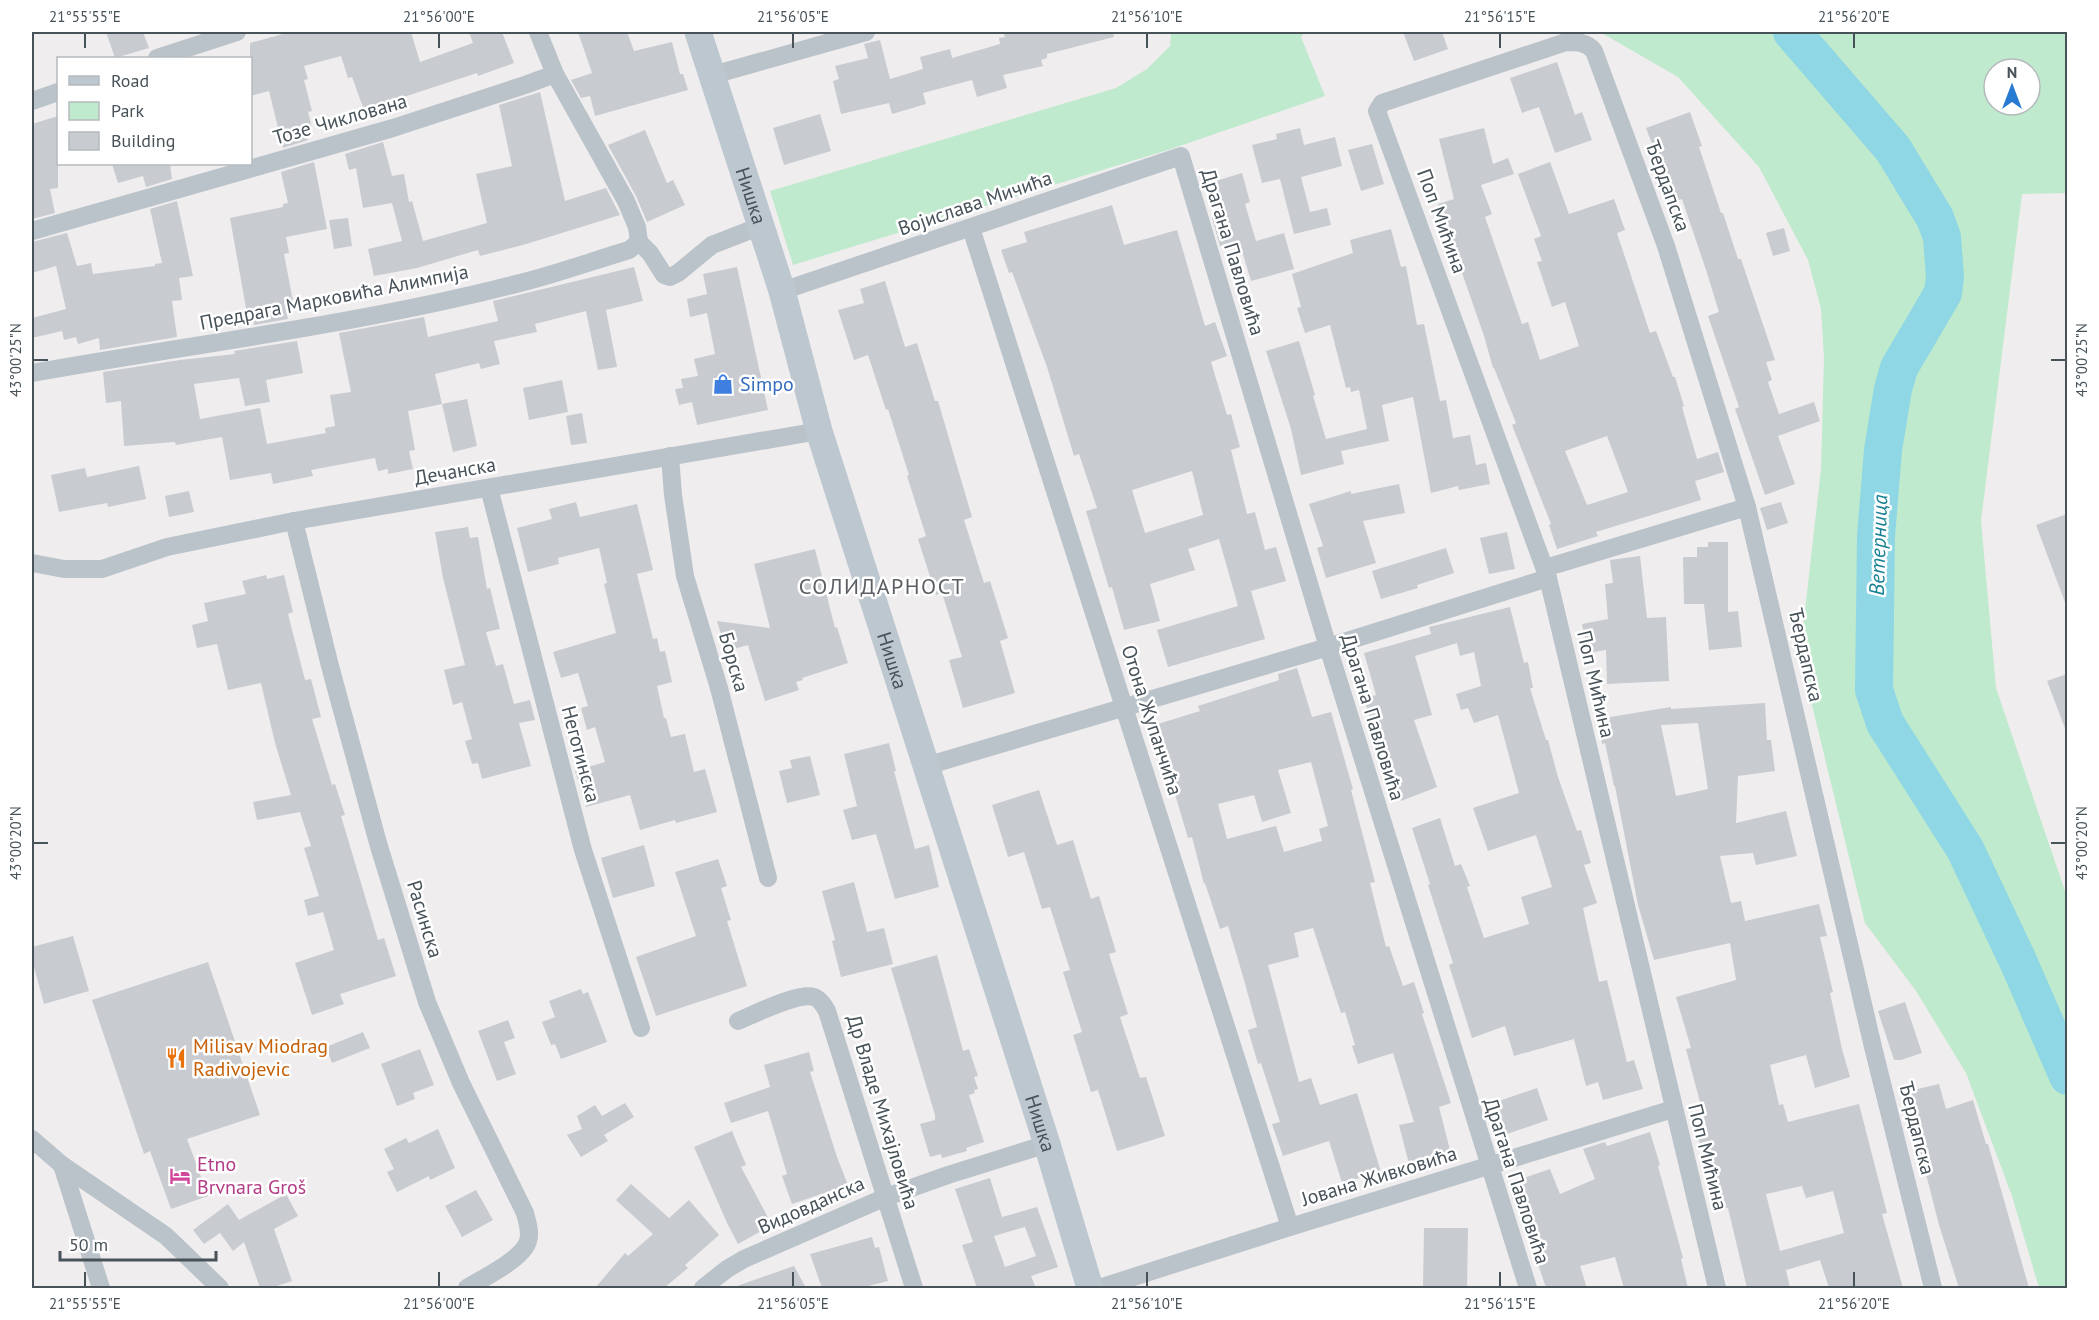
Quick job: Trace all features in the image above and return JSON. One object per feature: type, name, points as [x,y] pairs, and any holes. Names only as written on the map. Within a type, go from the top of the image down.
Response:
[{"type":"main road","name":"Нишка","points":[[698,32],[782,291],[819,431],[1047,1144],[1090,1288]]},
{"type":"street","points":[[160,57],[237,32]]},
{"type":"street","points":[[538,32],[555,74],[626,201],[637,227],[639,242],[650,253],[664,274],[670,277],[712,245],[761,226]]},
{"type":"street","points":[[713,75],[866,32]]},
{"type":"street","name":"Ђердапска","points":[[1379,106],[1393,99],[1566,42],[1590,45],[1594,51],[1666,246],[1747,507],[1933,1288]]},
{"type":"street","name":"Тозе Чиклована","points":[[32,231],[393,128],[555,74]]},
{"type":"street","points":[[32,101],[57,92]]},
{"type":"street","name":"Поп Мићина","points":[[1379,106],[1377,111],[1546,573],[1717,1288]]},
{"type":"street","name":"Војислава Мичића","points":[[782,291],[1181,156]]},
{"type":"street","name":"Драгана Павловића","points":[[1181,156],[1328,647],[1528,1288]]},
{"type":"street","name":"Отона Жупанчића","points":[[971,228],[1290,1227]]},
{"type":"street","name":"Предрага Марковића Алимпија","points":[[32,373],[231,342],[505,287],[630,250],[639,242]]},
{"type":"street","name":"Дечанска","points":[[32,563],[64,569],[102,569],[167,547],[294,521],[819,431]]},
{"type":"street","name":"Борска","points":[[670,456],[673,495],[685,576],[719,688],[768,878]]},
{"type":"street","name":"Неготинска","points":[[489,488],[583,850],[642,1028]]},
{"type":"street","points":[[926,766],[1328,647],[1747,507]]},
{"type":"street","name":"Расинска","points":[[294,521],[378,843],[427,1002],[461,1083],[505,1177],[525,1213],[530,1231],[529,1240],[518,1255],[467,1288]]},
{"type":"street","name":"Др Владе Михајловића","points":[[738,1021],[798,998],[813,996],[819,999],[827,1011],[914,1288]]},
{"type":"street","name":"Јована Живковића","points":[[1099,1288],[1673,1109]]},
{"type":"street","points":[[32,1139],[62,1165],[165,1236],[220,1288]]},
{"type":"street","name":"Видовданска","points":[[704,1288],[727,1269],[744,1260],[886,1197],[1047,1144]]},
{"type":"street","points":[[62,1165],[101,1288]]},
{"type":"green space","points":[[1171,32],[1305,32],[1301,37],[1325,96],[1171,149],[793,265],[770,191],[1116,88],[1147,69],[1170,46]]},
{"type":"green space","points":[[1600,32],[2067,32],[2067,193],[2022,194],[1981,521],[1996,688],[2067,897],[2067,1288],[2039,1288],[2012,1196],[1966,1073],[1916,991],[1865,923],[1802,664],[1803,628],[1821,469],[1824,358],[1821,309],[1808,260],[1759,167],[1678,77]]},
{"type":"building","points":[[106,32],[143,32],[149,48],[115,57]]},
{"type":"building","points":[[290,32],[411,32],[420,62],[473,43],[469,32],[502,32],[514,63],[364,110],[352,77],[348,78],[341,56],[304,66],[308,79],[304,80],[312,111],[308,112],[312,128],[306,129],[308,140],[283,148],[269,91],[252,95],[250,43]]},
{"type":"building","points":[[578,32],[627,32],[634,51],[672,42],[680,74],[683,74],[688,90],[595,116],[590,96],[581,98],[571,80],[592,73]]},
{"type":"building","points":[[1003,32],[1113,32],[1114,37],[1047,54],[1047,58],[1041,60],[1043,66],[1003,75],[1007,88],[977,97],[972,80],[923,93],[926,104],[892,114],[889,103],[841,114],[833,81],[839,79],[835,66],[868,58],[864,44],[880,40],[890,79],[923,69],[920,57],[950,49],[952,58],[1000,44],[999,38],[1005,37]]},
{"type":"building","points":[[1403,32],[1442,32],[1448,49],[1414,61]]},
{"type":"building","points":[[1557,62],[1575,115],[1582,112],[1592,140],[1555,153],[1539,107],[1522,113],[1510,78]]},
{"type":"building","points":[[540,92],[565,201],[606,188],[620,215],[480,256],[478,250],[417,268],[374,276],[368,249],[402,241],[392,203],[363,208],[356,168],[349,170],[345,154],[383,142],[392,176],[404,174],[409,202],[412,201],[423,241],[487,223],[476,174],[512,166],[499,105]]},
{"type":"building","points":[[1690,112],[1721,213],[1723,213],[1738,259],[1741,259],[1775,360],[1766,362],[1772,380],[1768,382],[1779,414],[1814,402],[1820,421],[1778,436],[1795,484],[1765,495],[1735,409],[1739,407],[1708,316],[1719,312],[1706,270],[1682,199],[1671,203],[1662,177],[1664,176],[1646,128]]},
{"type":"building","points":[[820,114],[831,151],[784,165],[773,128]]},
{"type":"building","points":[[57,116],[58,188],[50,189],[55,213],[32,219],[32,124]]},
{"type":"building","points":[[1300,128],[1304,145],[1335,137],[1342,166],[1301,177],[1310,212],[1327,208],[1331,225],[1294,234],[1280,179],[1262,183],[1252,145],[1277,139],[1276,134]]},
{"type":"building","points":[[1484,128],[1493,164],[1508,158],[1514,174],[1481,185],[1492,214],[1485,217],[1522,324],[1528,322],[1540,360],[1579,346],[1565,302],[1552,307],[1537,262],[1542,261],[1534,239],[1541,236],[1518,174],[1550,162],[1569,214],[1614,199],[1625,230],[1617,233],[1650,333],[1656,331],[1673,377],[1675,377],[1697,459],[1718,452],[1724,472],[1695,481],[1701,500],[1596,532],[1598,536],[1557,549],[1549,525],[1551,524],[1512,425],[1516,423],[1493,368],[1438,204],[1454,199],[1439,139]],"holes":[[[1607,436],[1628,492],[1587,505],[1565,451]]]},
{"type":"building","points":[[645,130],[667,183],[673,180],[685,205],[647,222],[636,196],[608,145]]},
{"type":"building","points":[[1372,144],[1384,184],[1361,191],[1348,150]]},
{"type":"building","points":[[314,162],[327,229],[286,237],[289,253],[284,254],[293,301],[284,302],[288,319],[254,325],[252,313],[247,314],[230,218],[283,207],[283,204],[288,203],[281,172]]},
{"type":"building","points":[[112,165],[170,165],[172,179],[146,187],[143,176],[118,183]]},
{"type":"building","points":[[1242,173],[1250,202],[1245,204],[1256,241],[1284,233],[1294,269],[1251,281],[1239,241],[1220,246],[1212,218],[1219,216],[1209,183]]},
{"type":"building","points":[[177,201],[193,276],[179,278],[182,300],[172,301],[177,337],[100,350],[99,338],[78,344],[76,337],[64,340],[62,331],[32,338],[32,318],[66,309],[56,266],[32,273],[32,242],[67,233],[77,266],[91,263],[93,274],[155,266],[155,264],[162,263],[150,209]]},
{"type":"building","points":[[1112,205],[1124,245],[1177,230],[1205,326],[1215,322],[1227,356],[1211,362],[1227,415],[1231,414],[1240,447],[1231,450],[1247,514],[1255,512],[1265,550],[1276,547],[1286,581],[1251,591],[1265,639],[1168,667],[1157,630],[1238,606],[1219,539],[1188,549],[1195,570],[1150,584],[1160,621],[1124,630],[1086,511],[1097,508],[1079,454],[1074,456],[1047,367],[1012,272],[1009,273],[1001,250],[1027,242],[1024,232]],"holes":[[[1192,471],[1203,515],[1145,533],[1132,490]]]},
{"type":"building","points":[[348,218],[352,246],[334,249],[329,220]]},
{"type":"building","points":[[1784,228],[1790,251],[1773,256],[1766,233]]},
{"type":"building","points":[[1391,229],[1401,267],[1406,266],[1417,325],[1424,324],[1440,401],[1446,400],[1453,438],[1470,435],[1476,465],[1486,463],[1490,484],[1459,490],[1458,486],[1431,493],[1413,397],[1382,405],[1389,441],[1341,451],[1344,464],[1301,475],[1291,429],[1266,351],[1299,341],[1326,439],[1367,429],[1359,390],[1351,392],[1350,387],[1346,388],[1330,325],[1305,333],[1297,308],[1301,307],[1292,274],[1353,253],[1350,240]]},
{"type":"building","points":[[634,267],[643,301],[606,310],[617,367],[598,370],[586,311],[535,324],[537,332],[494,341],[500,364],[481,369],[479,363],[435,374],[442,404],[408,411],[415,450],[409,451],[413,469],[388,474],[388,469],[378,471],[375,458],[311,470],[313,476],[273,484],[271,473],[230,480],[222,437],[176,445],[175,442],[124,446],[121,401],[106,403],[103,372],[235,354],[234,351],[297,341],[303,373],[266,380],[270,402],[245,406],[239,378],[194,384],[200,419],[260,408],[267,444],[326,433],[325,428],[335,426],[330,395],[351,392],[339,333],[424,317],[428,337],[498,321],[493,301]]},
{"type":"building","points":[[737,267],[768,410],[697,425],[692,402],[679,405],[675,389],[683,388],[681,379],[698,376],[694,359],[715,354],[707,313],[690,317],[687,299],[707,294],[703,274]]},
{"type":"building","points":[[885,281],[905,347],[917,343],[935,401],[938,401],[972,517],[964,520],[984,583],[990,581],[1008,638],[1000,641],[1015,693],[963,708],[949,660],[962,657],[942,593],[936,595],[918,539],[926,536],[907,476],[909,475],[868,355],[854,360],[838,310],[864,303],[860,289]]},
{"type":"building","points":[[562,380],[568,412],[529,420],[523,388]]},
{"type":"building","points":[[467,399],[477,446],[453,452],[442,404]]},
{"type":"building","points":[[582,413],[587,443],[571,445],[566,416]]},
{"type":"building","points":[[139,466],[146,499],[108,507],[107,503],[59,512],[51,475],[85,468],[87,477]]},
{"type":"building","points":[[1399,484],[1405,513],[1363,521],[1376,563],[1326,578],[1317,548],[1323,546],[1309,504],[1351,491],[1351,494]]},
{"type":"building","points":[[189,491],[194,512],[169,517],[165,496]]},
{"type":"building","points":[[576,502],[580,517],[637,504],[653,570],[637,574],[653,639],[657,638],[660,652],[665,651],[672,682],[657,686],[664,718],[666,718],[671,737],[685,734],[694,772],[705,769],[717,812],[640,830],[630,795],[586,807],[575,771],[605,762],[595,727],[587,730],[581,708],[588,706],[578,673],[561,678],[553,652],[616,633],[604,584],[607,583],[599,548],[558,558],[559,564],[528,572],[517,528],[552,519],[549,509]]},
{"type":"building","points":[[1781,502],[1788,523],[1767,530],[1760,508]]},
{"type":"building","points":[[2067,514],[2067,605],[2066,605],[2036,525]]},
{"type":"building","points":[[468,527],[470,538],[478,537],[487,589],[490,588],[500,629],[486,632],[496,666],[503,664],[514,704],[530,700],[535,720],[519,723],[531,766],[482,779],[478,763],[472,764],[465,741],[472,739],[462,702],[453,705],[444,670],[465,665],[443,578],[435,532]]},
{"type":"building","points":[[1507,532],[1515,569],[1489,574],[1480,538]]},
{"type":"building","points":[[1708,542],[1728,542],[1728,612],[1738,611],[1742,647],[1709,650],[1704,604],[1684,604],[1683,557],[1697,557],[1697,547],[1708,547]]},
{"type":"building","points":[[1446,548],[1454,573],[1417,585],[1418,588],[1381,599],[1372,571]]},
{"type":"building","points":[[815,549],[835,628],[837,627],[848,663],[802,678],[803,680],[796,682],[799,690],[765,701],[748,645],[726,651],[717,621],[770,628],[754,564]]},
{"type":"building","points":[[1640,556],[1647,618],[1666,617],[1669,681],[1607,684],[1606,650],[1588,653],[1582,624],[1608,619],[1605,584],[1613,583],[1610,560]]},
{"type":"building","points":[[266,575],[267,579],[284,575],[293,612],[288,614],[305,680],[311,679],[321,717],[312,719],[332,785],[335,784],[345,815],[341,816],[378,940],[384,938],[396,976],[340,994],[344,1004],[312,1015],[295,963],[334,950],[323,912],[308,916],[304,900],[319,896],[304,848],[311,846],[300,812],[257,820],[253,802],[291,795],[275,743],[261,683],[228,690],[217,644],[197,648],[192,625],[208,621],[204,603],[246,594],[242,581]]},
{"type":"building","points":[[1510,607],[1524,663],[1528,662],[1533,688],[1530,688],[1546,740],[1548,740],[1577,831],[1581,830],[1591,863],[1584,865],[1597,903],[1583,908],[1599,982],[1607,980],[1627,1062],[1634,1060],[1643,1089],[1603,1100],[1598,1082],[1586,1086],[1574,1039],[1514,1056],[1505,1026],[1472,1038],[1449,965],[1453,963],[1412,828],[1440,818],[1455,866],[1461,864],[1470,886],[1467,887],[1484,938],[1529,924],[1521,897],[1552,887],[1536,835],[1488,851],[1473,808],[1519,793],[1498,715],[1474,723],[1468,708],[1461,710],[1456,694],[1481,686],[1474,652],[1460,656],[1457,643],[1415,656],[1432,715],[1414,720],[1437,787],[1401,801],[1377,731],[1374,732],[1364,698],[1376,695],[1364,653],[1431,634],[1429,627]]},
{"type":"building","points":[[1297,668],[1312,717],[1331,712],[1353,789],[1351,790],[1375,882],[1370,883],[1386,947],[1389,946],[1403,986],[1414,982],[1451,1103],[1439,1107],[1451,1154],[1409,1164],[1399,1125],[1414,1122],[1393,1053],[1358,1064],[1345,1012],[1341,1013],[1313,928],[1294,933],[1299,957],[1268,965],[1299,1082],[1311,1078],[1320,1105],[1357,1093],[1381,1172],[1342,1183],[1329,1141],[1283,1156],[1272,1124],[1280,1122],[1248,1030],[1257,1027],[1242,973],[1228,926],[1220,929],[1204,884],[1192,837],[1188,838],[1166,764],[1171,763],[1158,724],[1200,711],[1198,706],[1279,680],[1278,674]],"holes":[[[1311,762],[1328,826],[1319,829],[1322,841],[1284,852],[1276,826],[1227,839],[1218,804],[1254,795],[1262,822],[1291,813],[1278,770]]]},
{"type":"building","points":[[2067,674],[2067,731],[2066,731],[2047,681]]},
{"type":"building","points":[[1765,703],[1767,740],[1771,740],[1775,771],[1738,776],[1736,823],[1786,811],[1797,856],[1756,865],[1753,853],[1720,856],[1731,903],[1741,901],[1745,921],[1819,904],[1827,936],[1820,937],[1833,992],[1830,993],[1850,1077],[1815,1088],[1806,1055],[1770,1065],[1779,1105],[1783,1104],[1788,1122],[1859,1104],[1887,1213],[1882,1214],[1903,1288],[1829,1288],[1820,1260],[1786,1270],[1790,1288],[1747,1288],[1728,1208],[1724,1208],[1713,1159],[1703,1161],[1697,1131],[1707,1129],[1686,1049],[1691,1048],[1676,997],[1736,980],[1730,943],[1654,960],[1638,905],[1615,786],[1605,743],[1602,744],[1598,719],[1671,707],[1671,709]],"holes":[[[1698,723],[1708,789],[1676,796],[1661,725]],[[1802,1186],[1806,1198],[1833,1191],[1844,1233],[1780,1251],[1766,1194]]]},
{"type":"building","points":[[889,743],[896,771],[894,771],[915,849],[929,845],[939,887],[895,899],[876,834],[852,840],[843,810],[857,806],[844,754]]},
{"type":"building","points":[[810,756],[820,795],[787,803],[779,771],[792,768],[790,760]]},
{"type":"building","points":[[1039,790],[1057,845],[1073,840],[1091,899],[1099,896],[1116,952],[1109,954],[1128,1014],[1120,1017],[1140,1078],[1146,1077],[1165,1136],[1117,1151],[1098,1090],[1091,1092],[1073,1035],[1082,1032],[1063,972],[1070,970],[1050,907],[1042,909],[1024,852],[1008,857],[992,805]]},
{"type":"building","points":[[644,845],[655,886],[613,898],[601,858]]},
{"type":"building","points":[[718,859],[727,886],[721,888],[731,920],[727,921],[747,986],[656,1016],[636,957],[696,936],[675,872]]},
{"type":"building","points":[[854,882],[867,932],[884,928],[893,964],[841,977],[832,941],[835,940],[822,891]]},
{"type":"building","points":[[73,936],[89,991],[44,1004],[32,960],[32,947]]},
{"type":"building","points":[[937,955],[963,1051],[969,1049],[978,1076],[974,1077],[978,1089],[969,1095],[984,1142],[966,1148],[967,1151],[942,1158],[941,1154],[930,1157],[920,1124],[935,1120],[935,1115],[891,968]]},
{"type":"building","name":"Milisav Miodrag Radivojevic","points":[[208,962],[260,1115],[187,1139],[208,1196],[171,1209],[150,1151],[144,1154],[92,1000]]},
{"type":"building","points":[[581,989],[583,994],[588,992],[607,1042],[561,1059],[555,1044],[551,1045],[542,1022],[555,1017],[549,1001]]},
{"type":"building","points":[[1905,1002],[1922,1053],[1894,1060],[1878,1011]]},
{"type":"building","points":[[508,1020],[515,1038],[504,1042],[516,1074],[497,1081],[478,1031]]},
{"type":"building","points":[[363,1032],[370,1048],[332,1063],[326,1047]]},
{"type":"building","points":[[420,1049],[434,1085],[413,1093],[415,1099],[397,1106],[381,1064]]},
{"type":"building","points":[[809,1052],[814,1071],[810,1072],[848,1185],[792,1204],[782,1176],[787,1174],[768,1111],[731,1123],[724,1103],[770,1087],[764,1065]]},
{"type":"building","points":[[1939,1084],[1946,1109],[1973,1100],[1986,1144],[1988,1144],[2029,1288],[1959,1288],[1939,1225],[1905,1092]]},
{"type":"building","points":[[1537,1088],[1548,1120],[1501,1136],[1490,1104]]},
{"type":"building","points":[[625,1103],[634,1117],[604,1135],[608,1141],[581,1157],[567,1135],[582,1129],[577,1116],[595,1105],[602,1116]]},
{"type":"building","points":[[438,1129],[455,1168],[430,1180],[429,1176],[397,1192],[387,1172],[394,1169],[384,1149],[406,1138],[409,1143]]},
{"type":"building","points":[[732,1131],[746,1165],[741,1167],[772,1225],[738,1244],[694,1147]]},
{"type":"building","points":[[1650,1132],[1683,1258],[1681,1259],[1688,1288],[1624,1288],[1615,1257],[1580,1266],[1587,1288],[1546,1288],[1520,1209],[1517,1210],[1511,1194],[1515,1192],[1512,1182],[1550,1169],[1560,1194],[1595,1179],[1583,1149],[1605,1142],[1607,1146]]},
{"type":"building","points":[[990,1178],[1002,1217],[1037,1207],[1058,1267],[1031,1276],[1036,1288],[977,1288],[962,1245],[973,1242],[955,1189]],"holes":[[[1025,1227],[1036,1256],[1005,1267],[994,1236]]]},
{"type":"building","points":[[631,1184],[669,1218],[689,1200],[719,1235],[685,1265],[688,1268],[664,1288],[595,1288],[625,1253],[628,1256],[653,1234],[616,1200]]},
{"type":"building","points":[[476,1190],[493,1220],[462,1237],[445,1206]]},
{"type":"building","points":[[286,1194],[298,1216],[274,1229],[292,1281],[271,1288],[260,1288],[244,1242],[233,1251],[220,1233],[204,1244],[193,1230],[228,1204],[239,1220]]},
{"type":"building","points":[[1424,1228],[1468,1228],[1467,1288],[1423,1288]]},
{"type":"building","points":[[872,1237],[875,1248],[879,1247],[888,1281],[861,1288],[822,1288],[810,1254]]},
{"type":"building","points":[[794,1266],[806,1288],[737,1288],[737,1286]]},
{"type":"waterway","name":"Ветерница","points":[[1792,32],[1893,149],[1935,218],[1942,237],[1945,277],[1943,293],[1899,368],[1893,389],[1883,450],[1876,536],[1874,690],[1885,723],[1965,849],[2018,961],[2068,1076]]},
{"type":"place","name":"Simpo","points":[[723,384]]},
{"type":"place","name":"Milisav Miodrag Radivojevic","points":[[176,1058]]},
{"type":"place","name":"Etno Brvnara Groš","points":[[180,1176]]},
{"type":"district","name":"СОЛИДАРНОСТ","points":[[882,586]]}]
